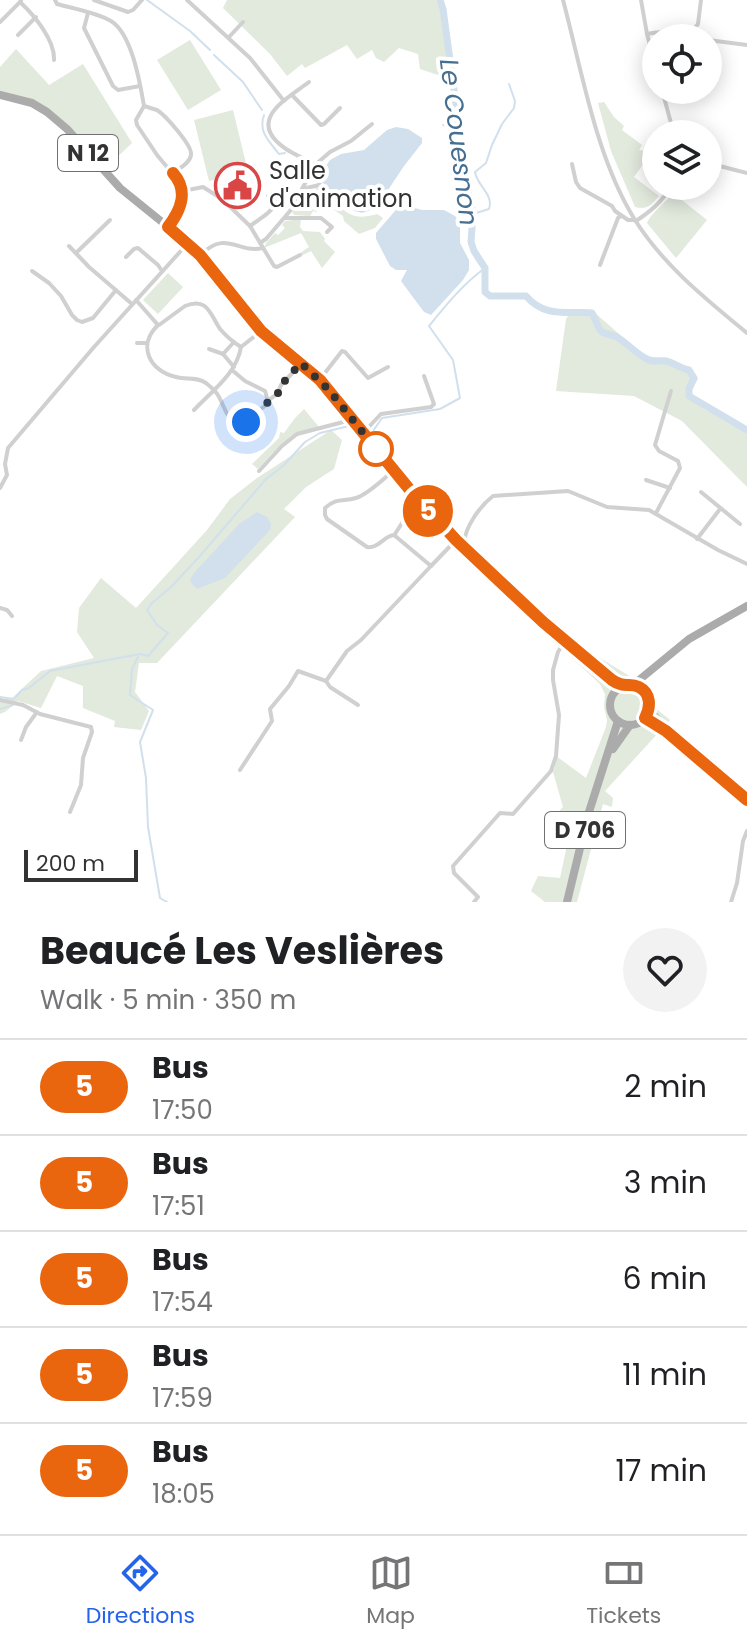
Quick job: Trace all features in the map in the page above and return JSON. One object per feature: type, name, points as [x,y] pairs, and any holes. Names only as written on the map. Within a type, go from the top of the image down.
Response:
[{"type":"main road","name":"N 12","points":[[0,95],[32,103],[47,112],[67,129],[120,188],[188,243],[261,331],[320,380],[456,540],[565,641],[623,686]]},
{"type":"main road","points":[[658,665],[647,684],[649,708],[645,718],[630,725],[618,721],[610,711],[613,694],[623,686],[633,685],[658,665],[702,630],[747,606]]},
{"type":"main road","name":"N 12","points":[[580,653],[606,681],[613,694]]},
{"type":"main road","points":[[633,685],[646,693]]},
{"type":"main road","points":[[649,708],[747,798]]},
{"type":"main road","points":[[645,718],[666,731],[747,798]]},
{"type":"main road","name":"D 706","points":[[567,902],[588,815],[618,721]]},
{"type":"main road","name":"D 706","points":[[607,760],[630,725]]},
{"type":"street","points":[[55,0],[57,4],[112,22],[122,31],[144,106],[136,120],[137,125],[157,155],[180,180],[183,191],[178,211],[168,227]]},
{"type":"street","points":[[94,0],[128,12],[142,0]]},
{"type":"street","points":[[187,0],[250,58],[284,101]]},
{"type":"street","points":[[563,0],[600,142],[611,173],[635,220],[659,253],[683,278],[747,333]]},
{"type":"street","points":[[641,0],[645,24]]},
{"type":"street","points":[[698,24],[701,0]]},
{"type":"street","points":[[0,22],[21,1],[36,17],[54,53],[54,60]]},
{"type":"street","points":[[88,13],[84,28],[113,86],[118,90],[140,86]]},
{"type":"street","points":[[18,35],[36,17]]},
{"type":"street","points":[[229,37],[243,22]]},
{"type":"street","points":[[722,42],[747,45]]},
{"type":"street","points":[[309,82],[270,115],[268,126],[287,150],[315,165]]},
{"type":"street","points":[[292,95],[321,125],[340,108]]},
{"type":"street","points":[[144,106],[160,113],[187,143],[191,153],[186,163],[173,173]]},
{"type":"street","points":[[200,255],[227,242],[252,250],[261,246],[285,218],[315,165],[372,124]]},
{"type":"street","points":[[572,164],[580,188],[612,206],[628,220],[635,220],[662,200]]},
{"type":"street","points":[[722,167],[747,173]]},
{"type":"street","points":[[304,189],[320,185],[311,173]]},
{"type":"street","points":[[183,191],[203,187],[222,199],[250,226],[270,263],[277,267],[300,255]]},
{"type":"street","points":[[250,226],[275,205],[276,202],[268,196]]},
{"type":"street","points":[[600,265],[621,216]]},
{"type":"street","points":[[285,218],[321,218],[332,227],[327,232]]},
{"type":"street","points":[[76,253],[110,220]]},
{"type":"street","points":[[0,488],[7,475],[5,464],[8,448],[188,243]]},
{"type":"street","points":[[69,246],[158,325]]},
{"type":"street","points":[[126,257],[138,248],[162,271]]},
{"type":"street","points":[[32,271],[49,283],[72,315],[82,322],[93,318],[116,290]]},
{"type":"street","points":[[241,347],[217,325],[211,312],[198,303],[189,303],[158,325],[150,333],[147,343],[148,356],[156,365],[176,377],[199,379],[219,396],[227,415],[240,423],[246,422],[266,405],[301,363]]},
{"type":"street","points":[[194,410],[233,368],[241,347],[261,331]]},
{"type":"street","points":[[223,354],[234,342]]},
{"type":"street","points":[[137,343],[147,343]]},
{"type":"street","points":[[209,349],[223,354],[245,381],[265,391],[268,401]]},
{"type":"street","points":[[320,380],[342,351],[368,378],[388,367]]},
{"type":"street","points":[[364,433],[381,414],[431,407],[434,404],[424,376]]},
{"type":"street","points":[[656,513],[680,465],[655,445],[671,391]]},
{"type":"street","points":[[259,471],[297,434],[353,419]]},
{"type":"street","points":[[239,435],[242,432],[240,423]]},
{"type":"street","points":[[394,470],[359,498],[339,499],[324,510],[327,519],[367,547],[374,547],[394,535],[402,523]]},
{"type":"street","points":[[646,480],[670,488]]},
{"type":"street","points":[[466,550],[463,541],[465,534],[481,508],[493,496],[568,491],[607,507],[641,508],[656,513],[697,539],[747,564]]},
{"type":"street","points":[[701,492],[740,524]]},
{"type":"street","points":[[697,539],[721,509]]},
{"type":"street","points":[[394,535],[431,566]]},
{"type":"street","points":[[326,681],[347,651],[456,540]]},
{"type":"street","points":[[0,608],[12,616]]},
{"type":"street","points":[[474,902],[478,897],[454,873],[453,866],[500,813],[513,814],[551,771],[556,756],[559,715],[553,670],[565,641]]},
{"type":"street","points":[[240,770],[272,721],[270,709],[298,671],[326,681],[358,705]]},
{"type":"street","points":[[0,700],[92,728],[83,758],[81,785],[70,812]]},
{"type":"street","points":[[21,740],[37,712]]},
{"type":"street","points":[[731,902],[747,831]]},
{"type":"shaded area","points":[[227,0],[436,0],[443,11],[449,72],[441,76],[420,69],[418,54],[399,48],[384,62],[376,58],[372,50],[357,59],[347,45],[305,68],[302,64],[287,76],[270,54],[223,8]]},
{"type":"shaded area","points":[[190,40],[221,90],[188,110],[157,60]]},
{"type":"shaded area","points":[[16,49],[49,85],[83,64],[132,143],[107,167],[62,121],[0,92],[0,67]]},
{"type":"shaded area","points":[[604,102],[624,126],[622,130],[642,145],[639,150],[642,150],[642,166],[634,177],[642,183],[642,200],[655,200],[646,207],[635,207],[611,151],[598,103]]},
{"type":"shaded area","points":[[233,110],[248,172],[209,181],[194,120]]},
{"type":"shaded area","points":[[315,187],[322,190],[318,197],[321,199],[326,194],[354,216],[377,214],[383,218],[375,228],[359,234],[344,221],[343,216],[325,204],[310,216],[294,215],[292,212],[301,197],[303,199]]},
{"type":"shaded area","points":[[666,200],[682,200],[707,220],[676,258],[647,223]]},
{"type":"shaded area","points":[[301,219],[303,231],[320,232],[335,252],[322,268],[311,251],[301,256],[300,253],[309,247],[301,233],[264,248],[275,233],[278,235],[285,228],[282,225],[285,221]]},
{"type":"shaded area","points":[[168,273],[183,287],[158,314],[143,300]]},
{"type":"shaded area","points":[[572,310],[594,312],[645,357],[669,358],[678,367],[689,367],[698,379],[688,393],[691,398],[701,402],[704,409],[747,429],[747,487],[682,421],[634,396],[556,391],[566,319]]},
{"type":"shaded area","points":[[304,409],[319,427],[292,437],[258,469],[252,464],[279,438],[280,432],[284,433]]},
{"type":"shaded area","points":[[331,430],[342,440],[334,469],[306,487],[284,509],[295,517],[157,663],[139,663],[135,692],[149,711],[141,730],[114,727],[115,721],[83,708],[83,686],[57,676],[41,708],[18,701],[0,714],[0,699],[11,699],[41,671],[94,658],[77,632],[79,608],[101,578],[136,608],[207,530],[230,499]]},
{"type":"shaded area","points":[[574,642],[649,688],[653,706],[670,720],[605,791],[613,798],[612,807],[603,804],[577,902],[545,902],[531,891],[538,876],[560,878],[566,850],[560,810],[563,807],[553,772],[556,756],[586,778],[607,720],[605,694],[600,684],[559,646]]},
{"type":"water","points":[[396,127],[408,129],[422,138],[422,143],[376,208],[362,213],[355,211],[324,187],[321,173],[330,160],[341,154],[364,150],[387,130]]},
{"type":"water","points":[[401,204],[422,210],[444,210],[460,222],[460,243],[469,260],[469,270],[431,315],[424,312],[401,281],[407,270],[396,270],[390,266],[376,239],[376,233]]},
{"type":"water","points":[[257,512],[267,517],[270,530],[225,578],[197,589],[190,580],[194,573],[239,524]]},
{"type":"waterway","points":[[147,0],[190,31],[210,50]]},
{"type":"waterway","name":"Le Couesnon","points":[[440,0],[473,213],[471,242],[485,268],[485,292],[490,296],[526,296],[548,311],[592,313],[602,332],[617,337],[643,357],[689,370],[694,378],[689,396],[747,430]]},
{"type":"waterway","points":[[214,55],[243,82],[262,110]]},
{"type":"waterway","points":[[473,214],[489,209],[489,199],[475,172],[486,163],[502,124],[514,108],[515,101],[509,84]]},
{"type":"waterway","points":[[264,115],[262,126],[266,136],[279,154],[285,153]]},
{"type":"waterway","points":[[443,125],[460,129]]},
{"type":"waterway","points":[[373,431],[382,418],[440,409],[460,398],[453,360],[429,326],[462,288],[485,268]]},
{"type":"waterway","points":[[0,697],[14,699],[50,671],[140,654],[148,656],[168,633],[157,625],[147,610],[199,557],[266,479],[305,442],[320,433],[349,426],[364,439]]},
{"type":"waterway","points":[[138,657],[132,669],[130,695],[153,710],[140,742],[146,778],[148,827],[160,898],[167,902]]},
{"type":"waterway","points":[[0,709],[13,705]]},
{"type":"bus line","name":"5","points":[[173,173],[180,180],[183,191],[178,211],[168,227],[200,255],[257,326],[320,380],[410,490],[466,550],[543,622],[612,680],[623,686],[633,685],[642,689],[649,700],[645,718],[666,731],[747,800]]},
{"type":"place","name":"Salle d'animation","points":[[238,185]]},
{"type":"route","points":[[246,422],[278,393],[281,385],[301,363],[329,390],[376,449]]}]
